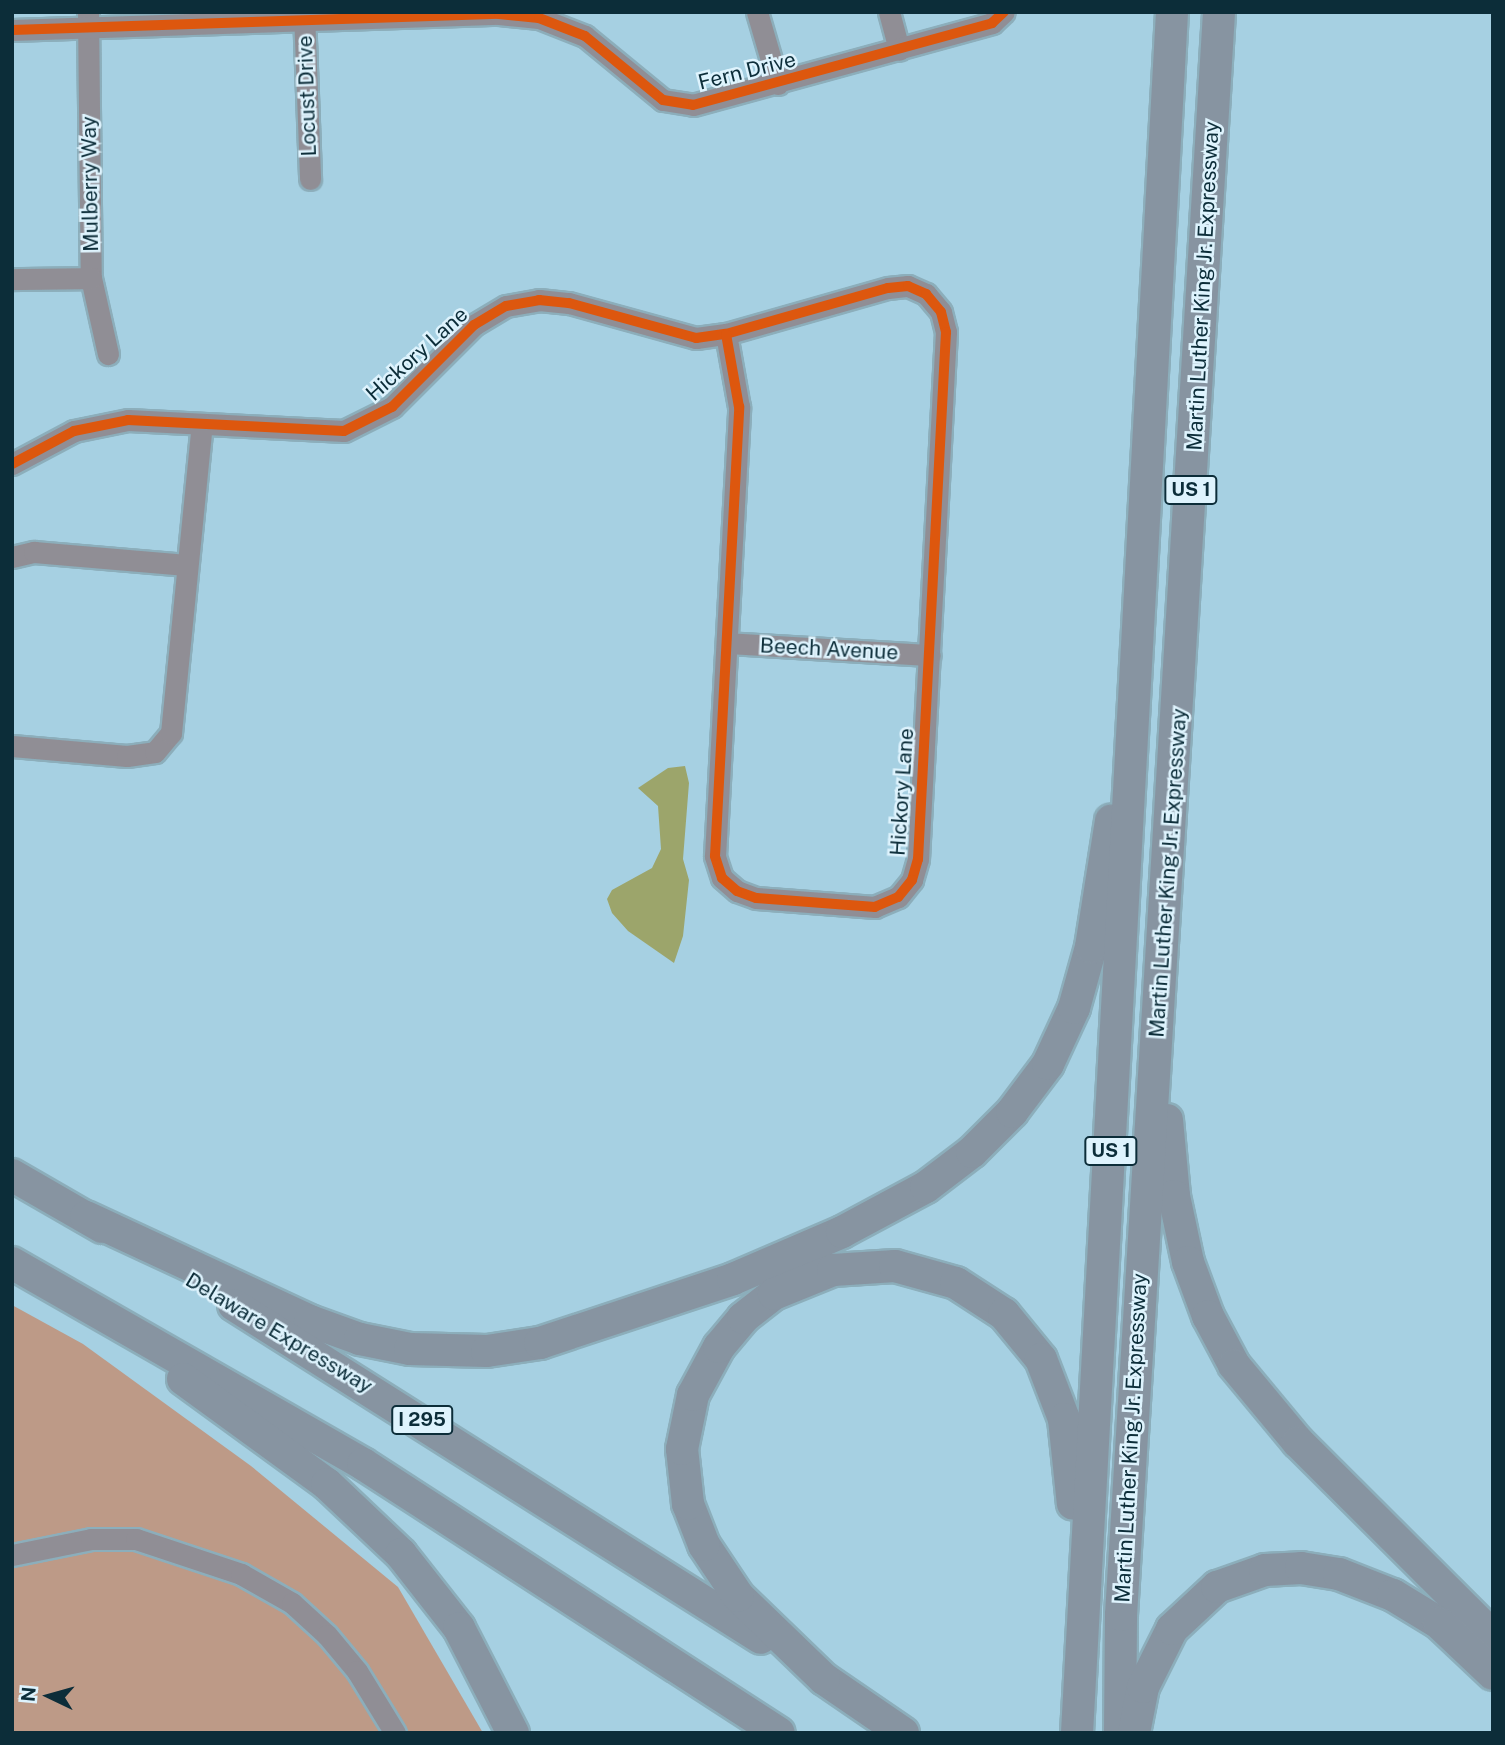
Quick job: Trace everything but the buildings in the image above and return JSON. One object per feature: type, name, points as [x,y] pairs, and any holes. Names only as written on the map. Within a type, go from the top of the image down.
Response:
[{"type":"highway","name":"Martin Luther King Jr. Expressway","points":[[1077,1733],[1080,1625],[1123,955],[1134,678],[1172,12]]},
{"type":"highway","name":"Martin Luther King Jr. Expressway","points":[[1120,1733],[1122,1602],[1163,968],[1219,12]]},
{"type":"highway","points":[[86,1217],[336,1331],[384,1345],[463,1352],[540,1343],[654,1308],[792,1255],[889,1208],[948,1172],[993,1133],[1031,1089],[1062,1038],[1091,947],[1134,678]]},
{"type":"highway","points":[[1163,968],[1174,1196],[1188,1262],[1212,1325],[1234,1365],[1272,1414],[1493,1636]]},
{"type":"highway","name":"Delaware Expressway","points":[[12,1175],[464,1446],[824,1679]]},
{"type":"highway","points":[[12,1263],[363,1464],[779,1733]]},
{"type":"highway","points":[[824,1679],[738,1596],[714,1564],[688,1504],[682,1449],[693,1395],[730,1333],[774,1294],[833,1270],[873,1265],[936,1275],[989,1301],[1030,1342],[1050,1378],[1066,1430],[1080,1625]]},
{"type":"highway","points":[[48,1283],[268,1438],[370,1523],[422,1578],[458,1628],[513,1733]]},
{"type":"highway","points":[[1134,1733],[1143,1687],[1172,1629],[1217,1587],[1265,1570],[1320,1570],[1394,1595],[1438,1623],[1493,1674]]},
{"type":"highway","name":"I 295","points":[[824,1679],[903,1733]]},
{"type":"street","points":[[757,12],[778,84]]},
{"type":"street","points":[[889,12],[898,50]]},
{"type":"street","name":"Fern Drive","points":[[12,30],[88,20],[510,14],[539,18],[585,36],[663,100],[693,105],[778,84],[992,23],[1004,12]]},
{"type":"street","name":"Locust Drive","points":[[305,18],[310,179]]},
{"type":"street","name":"Mulberry Way","points":[[88,20],[90,278],[108,354]]},
{"type":"street","points":[[12,279],[90,278]]},
{"type":"street","name":"Hickory Lane","points":[[12,464],[74,431],[128,419],[320,432],[345,430],[369,422],[391,407],[474,325],[506,306],[540,300],[569,303],[696,338],[726,334],[908,286],[926,294],[941,312],[946,332],[918,859],[912,880],[898,897],[875,907],[756,898],[737,891],[722,878],[715,856],[739,407],[726,334]]},
{"type":"street","points":[[12,746],[127,756],[155,752],[171,733],[202,425]]},
{"type":"street","points":[[12,557],[34,552],[186,565]]},
{"type":"street","name":"Beech Avenue","points":[[727,643],[930,654]]},
{"type":"street","points":[[12,1555],[91,1539],[136,1539],[242,1574],[292,1603],[327,1635],[358,1671],[395,1733]]},
{"type":"shaded area","points":[[685,766],[689,783],[683,859],[689,880],[683,936],[674,963],[628,931],[612,913],[607,899],[612,890],[652,868],[661,849],[658,806],[638,788],[668,768]]},
{"type":"shaded area","points":[[12,1305],[83,1344],[251,1466],[398,1587],[483,1733],[12,1733]]},
{"type":"cycle path","points":[[12,30],[499,14],[539,18],[585,36],[663,100],[693,105],[992,23],[1004,12]]},
{"type":"cycle path","points":[[12,464],[74,431],[128,420],[344,431],[392,407],[474,325],[506,306],[539,300],[569,303],[696,338],[726,334],[888,288],[908,286],[926,294],[941,312],[946,332],[918,859],[912,880],[898,897],[875,907],[756,898],[737,891],[722,878],[715,856],[739,407],[726,334]]}]
